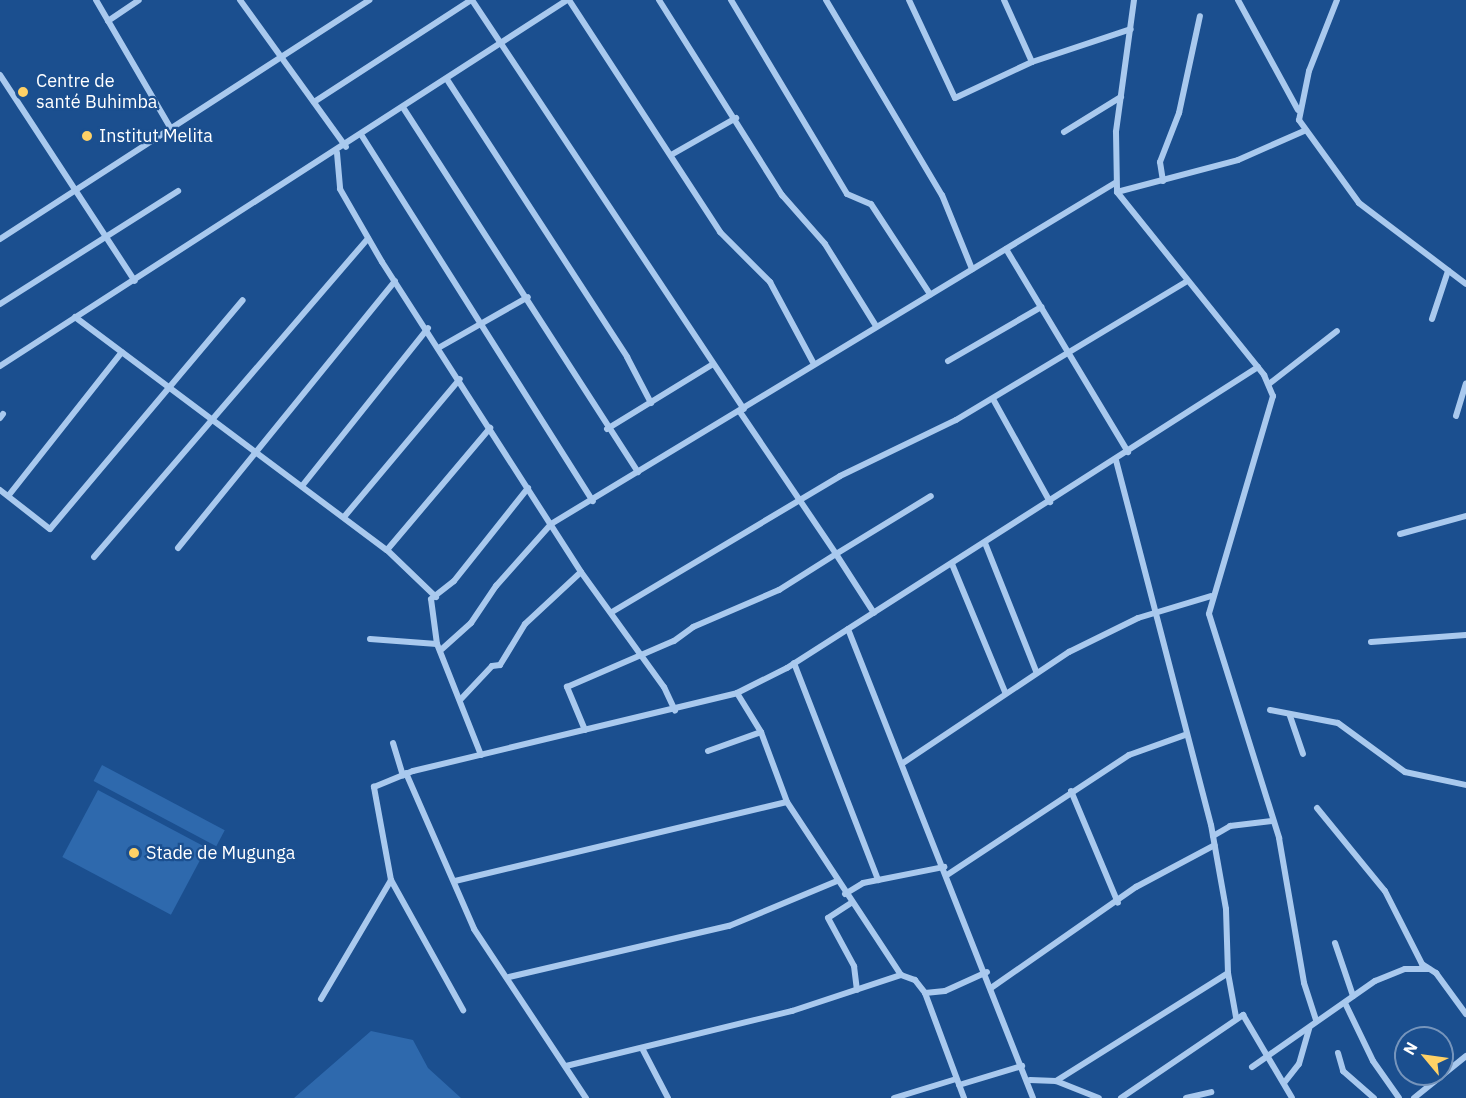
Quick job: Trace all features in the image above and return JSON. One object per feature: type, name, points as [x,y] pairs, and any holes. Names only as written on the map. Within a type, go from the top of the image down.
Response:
[{"type":"street","points":[[96,0],[170,127]]},
{"type":"street","points":[[108,21],[139,0]]},
{"type":"street","points":[[240,0],[346,147]]},
{"type":"street","points":[[0,239],[72,190],[370,0]]},
{"type":"street","points":[[314,102],[472,0],[713,364],[874,613]]},
{"type":"street","points":[[0,366],[337,153],[568,0],[720,232],[770,282],[814,364]]},
{"type":"street","points":[[659,0],[736,118],[782,195],[825,244],[876,326]]},
{"type":"street","points":[[730,0],[847,194],[871,204],[930,294]]},
{"type":"street","points":[[826,0],[942,195],[972,269]]},
{"type":"street","points":[[909,0],[955,98],[1032,62],[1131,28]]},
{"type":"street","points":[[1014,0],[1005,2],[1032,62]]},
{"type":"street","points":[[1134,0],[1121,97],[1115,183],[1118,192],[1186,282],[1258,367],[1269,384],[1272,408],[1211,597],[1209,614],[1221,662],[1272,821],[1316,1022]]},
{"type":"street","points":[[1238,0],[1299,110],[1306,130],[1359,203],[1466,284]]},
{"type":"street","points":[[1299,110],[1337,0]]},
{"type":"street","points":[[1163,182],[1160,162],[1179,113],[1200,16]]},
{"type":"street","points":[[0,75],[72,190],[135,281]]},
{"type":"street","points":[[448,81],[627,357],[651,404]]},
{"type":"street","points":[[1064,132],[1121,97]]},
{"type":"street","points":[[404,109],[528,297],[607,429],[638,472]]},
{"type":"street","points":[[671,155],[736,118]]},
{"type":"street","points":[[1118,192],[1163,182],[1238,160],[1306,130]]},
{"type":"street","points":[[362,136],[593,501]]},
{"type":"street","points":[[337,153],[340,189],[368,239],[428,328],[580,572],[612,612],[675,711]]},
{"type":"street","points":[[440,647],[551,524],[742,411],[876,326],[1115,183]]},
{"type":"street","points":[[0,304],[178,191]]},
{"type":"street","points":[[94,557],[213,422],[368,239]]},
{"type":"street","points":[[1006,249],[1128,452]]},
{"type":"street","points":[[1432,319],[1448,271]]},
{"type":"street","points":[[178,548],[395,281]]},
{"type":"street","points":[[612,612],[799,500],[993,399],[1186,282]]},
{"type":"street","points":[[440,347],[528,297]]},
{"type":"street","points":[[0,490],[50,529],[243,300]]},
{"type":"street","points":[[948,361],[1041,307]]},
{"type":"street","points":[[75,317],[168,389],[387,550],[436,597]]},
{"type":"street","points":[[302,486],[428,328]]},
{"type":"street","points":[[1269,384],[1337,331]]},
{"type":"street","points":[[9,495],[122,352]]},
{"type":"street","points":[[607,429],[713,364]]},
{"type":"street","points":[[464,1010],[391,880],[375,787],[405,774],[585,730],[675,711],[737,693],[794,663],[874,613],[1258,367]]},
{"type":"street","points":[[344,517],[460,379]]},
{"type":"street","points":[[1456,416],[1466,384]]},
{"type":"street","points":[[993,399],[1050,502]]},
{"type":"street","points":[[387,550],[490,428]]},
{"type":"street","points":[[1116,460],[1153,612],[1215,845],[1226,909],[1228,973],[1236,1017]]},
{"type":"street","points":[[481,755],[440,647],[431,613],[436,597],[528,488]]},
{"type":"street","points":[[585,730],[567,687],[642,656],[693,627],[778,590],[931,496]]},
{"type":"street","points":[[1400,534],[1466,516]]},
{"type":"street","points":[[985,543],[1036,671]]},
{"type":"street","points":[[952,564],[1005,692]]},
{"type":"street","points":[[460,699],[492,666],[500,665],[525,624],[580,572]]},
{"type":"street","points":[[903,763],[1036,671],[1153,612],[1211,597]]},
{"type":"street","points":[[848,629],[987,972],[991,988],[1022,1066],[1030,1080],[1033,1098]]},
{"type":"street","points":[[1371,642],[1466,635]]},
{"type":"street","points":[[370,639],[440,647]]},
{"type":"street","points":[[794,663],[878,880]]},
{"type":"street","points":[[737,693],[761,732],[787,802],[845,894],[901,975],[915,980],[925,993],[964,1098]]},
{"type":"street","points":[[1270,710],[1290,716],[1338,723],[1405,772],[1466,785]]},
{"type":"street","points":[[1290,716],[1303,754]]},
{"type":"street","points":[[708,751],[761,732]]},
{"type":"street","points":[[947,875],[1071,791],[1129,755],[1185,735]]},
{"type":"street","points":[[393,743],[474,929],[509,977],[586,1098]]},
{"type":"street","points":[[1071,791],[1118,903]]},
{"type":"street","points":[[454,881],[787,802]]},
{"type":"street","points":[[1317,808],[1385,891],[1422,964],[1430,969],[1466,1014]]},
{"type":"street","points":[[1213,836],[1230,826],[1272,821]]},
{"type":"street","points":[[991,988],[1179,860],[1215,845]]},
{"type":"street","points":[[845,894],[878,880],[944,867]]},
{"type":"street","points":[[321,999],[391,880]]},
{"type":"street","points":[[509,977],[729,926],[837,881]]},
{"type":"street","points":[[851,903],[828,918],[854,966],[857,990]]},
{"type":"street","points":[[1335,943],[1353,996]]},
{"type":"street","points":[[1252,1068],[1353,996],[1405,969],[1430,969]]},
{"type":"street","points":[[925,993],[945,991],[987,972]]},
{"type":"street","points":[[1056,1081],[1228,973]]},
{"type":"street","points":[[566,1066],[643,1050],[857,990],[901,975]]},
{"type":"street","points":[[1345,1003],[1373,1061],[1399,1098]]},
{"type":"street","points":[[1236,1017],[1250,1022],[1266,1057],[1292,1098]]},
{"type":"street","points":[[1121,1098],[1236,1017]]},
{"type":"street","points":[[1284,1083],[1299,1064],[1309,1028]]},
{"type":"street","points":[[643,1050],[668,1098]]},
{"type":"street","points":[[1338,1053],[1343,1071],[1374,1098]]},
{"type":"street","points":[[1417,1097],[1466,1056]]},
{"type":"street","points":[[894,1098],[1022,1066]]},
{"type":"street","points":[[1030,1080],[1056,1081],[1100,1098]]},
{"type":"street","points":[[1186,1098],[1211,1092]]},
{"type":"shaded area","points":[[102,765],[225,830],[216,846],[94,781]]},
{"type":"shaded area","name":"Stade de Mugunga","points":[[98,790],[207,848],[171,915],[62,857]]},
{"type":"shaded area","points":[[371,1031],[413,1040],[428,1068],[461,1098],[294,1098]]},
{"type":"place","name":"Centre de santé Buhimba","points":[[23,92]]},
{"type":"place","name":"Institut Melita","points":[[87,136]]},
{"type":"place","name":"Stade de Mugunga","points":[[134,853]]}]
